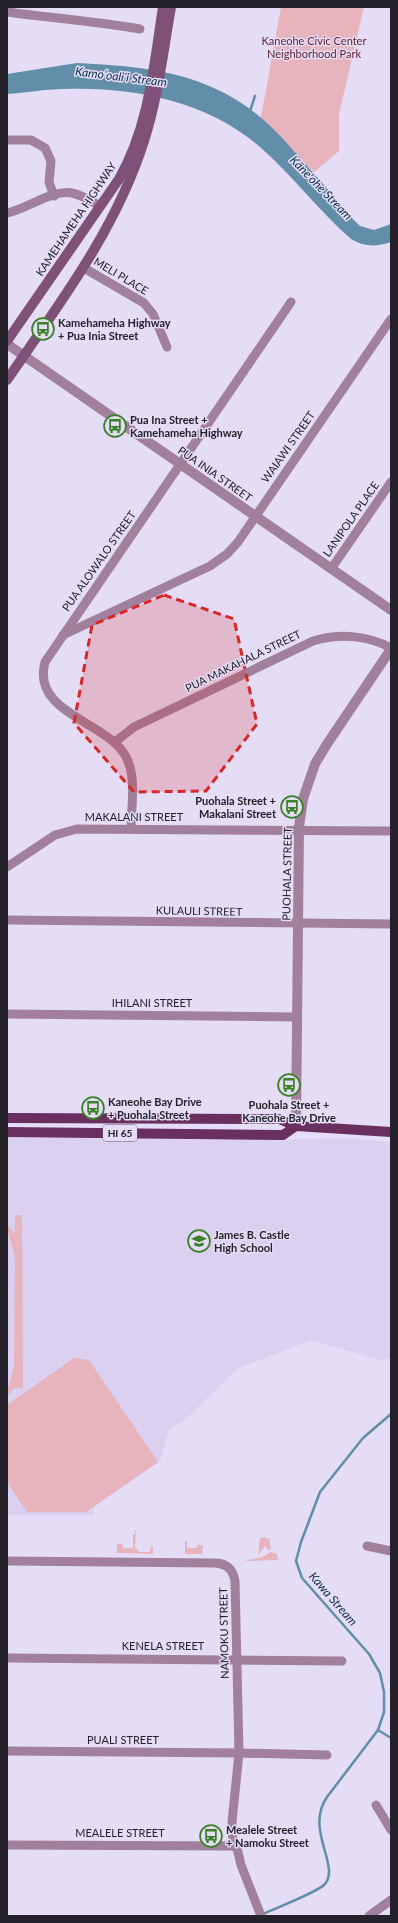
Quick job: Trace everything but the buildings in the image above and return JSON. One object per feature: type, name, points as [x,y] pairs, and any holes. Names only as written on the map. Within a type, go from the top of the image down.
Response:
[{"type":"main road","name":"KAMEHAMEHA HIGHWAY","points":[[157,67],[163,7]]},
{"type":"main road","name":"KAMEHAMEHA HIGHWAY","points":[[7,380],[84,268],[112,218],[137,162],[171,7]]},
{"type":"main road","name":"KAMEHAMEHA HIGHWAY","points":[[7,342],[119,179],[131,156],[150,103]]},
{"type":"main road","points":[[100,206],[112,218]]},
{"type":"main road","name":"HI 65","points":[[7,1118],[279,1119],[296,1126],[391,1132]]},
{"type":"main road","points":[[184,1119],[185,1134]]},
{"type":"main road","name":"HI 65","points":[[7,1132],[283,1135],[296,1126]]},
{"type":"street","points":[[7,12],[111,24],[140,29]]},
{"type":"street","points":[[7,140],[31,140],[45,148],[51,161],[49,180],[54,196]]},
{"type":"street","points":[[7,213],[19,210],[58,193],[72,193],[100,206]]},
{"type":"street","name":"MELI PLACE","points":[[84,268],[144,303],[153,314],[167,347]]},
{"type":"street","name":"PUA ALOWALO STREET","points":[[131,829],[131,769],[126,756],[115,742],[59,705],[48,692],[44,680],[44,668],[48,656],[181,465],[229,390],[291,302]]},
{"type":"street","name":"WAIAWI STREET","points":[[62,636],[215,563],[233,549],[391,319]]},
{"type":"street","name":"PUA INIA STREET","points":[[7,342],[23,356],[391,610]]},
{"type":"street","name":"LANIPOLA PLACE","points":[[331,569],[391,482]]},
{"type":"street","name":"PUA MAKAHALA STREET","points":[[115,742],[134,727],[313,641],[335,637],[366,638],[391,648]]},
{"type":"street","name":"PUOHALA STREET","points":[[296,1126],[299,830],[303,799],[315,764],[391,648]]},
{"type":"street","name":"MAKALANI STREET","points":[[7,867],[62,832],[78,829],[391,831]]},
{"type":"street","name":"KULAULI STREET","points":[[7,920],[391,924]]},
{"type":"street","name":"IHILANI STREET","points":[[7,1014],[297,1017]]},
{"type":"street","points":[[367,1546],[391,1551]]},
{"type":"street","name":"NAMOKU STREET","points":[[7,1561],[224,1564],[231,1569],[235,1581],[239,1753],[232,1822],[233,1846],[237,1848],[262,1916]]},
{"type":"street","name":"KENELA STREET","points":[[7,1658],[342,1661]]},
{"type":"street","name":"PUALI STREET","points":[[7,1752],[327,1755]]},
{"type":"street","points":[[376,1805],[391,1830]]},
{"type":"street","name":"MEALELE STREET","points":[[7,1845],[233,1846]]},
{"type":"street","points":[[369,1916],[391,1900]]},
{"type":"highlighted area","points":[[164,595],[234,619],[257,724],[206,791],[134,792],[74,723],[92,625]]},
{"type":"shaded area","name":"James B. Castle High School","points":[[36,1135],[199,1140],[353,1139],[391,1142],[391,1358],[380,1360],[311,1340],[237,1369],[186,1419],[169,1430],[160,1461],[94,1507],[94,1515],[7,1515],[7,1136]]},
{"type":"green space","name":"Kaneohe Civic Center Neighborhood Park","points":[[281,7],[364,7],[339,114],[339,151],[314,172],[260,123]]},
{"type":"green space","points":[[15,1215],[22,1215],[23,1388],[14,1388],[7,1397],[14,1364],[15,1256],[8,1234],[7,1224],[15,1234]]},
{"type":"green space","points":[[74,1358],[89,1360],[158,1462],[86,1512],[27,1512],[7,1482],[7,1405]]},
{"type":"green space","points":[[136,1530],[135,1549],[138,1549],[138,1552],[150,1552],[151,1546],[153,1546],[153,1554],[117,1553],[117,1544],[123,1544],[123,1548],[133,1548],[133,1534],[135,1534]]},
{"type":"green space","points":[[265,1537],[266,1539],[269,1538],[271,1550],[265,1546],[258,1555],[260,1538]]},
{"type":"green space","points":[[185,1541],[187,1541],[187,1548],[197,1548],[197,1545],[203,1545],[202,1554],[185,1554]]},
{"type":"green space","points":[[271,1552],[277,1554],[278,1560],[244,1561],[262,1557]]},
{"type":"water","points":[[77,63],[163,72],[190,79],[214,88],[238,101],[262,118],[284,140],[360,226],[374,230],[391,224],[391,242],[380,245],[366,245],[351,239],[260,147],[239,131],[217,118],[193,108],[168,100],[116,90],[57,89],[7,94],[7,74]]},
{"type":"waterway","points":[[250,111],[255,96]]},
{"type":"waterway","name":"Kawa Stream","points":[[391,1414],[363,1438],[320,1492],[301,1542],[296,1561],[302,1578],[369,1654],[380,1673],[384,1692],[384,1712],[378,1730],[391,1738]]},
{"type":"waterway","points":[[263,1914],[304,1896],[324,1885],[328,1877],[329,1868],[319,1822],[321,1810],[327,1797],[378,1730]]},
{"type":"place","name":"Kamehameha Highway + Pua Inia Street","points":[[43,329]]},
{"type":"place","name":"Pua Ina Street + Kamehameha Highway","points":[[115,426]]},
{"type":"place","name":"Puohala Street + Makalani Street","points":[[292,807]]},
{"type":"place","name":"Puohala Street + Kaneohe Bay Drive","points":[[289,1085]]},
{"type":"place","name":"Kaneohe Bay Drive + Puohala Street","points":[[93,1108]]},
{"type":"place","name":"James B. Castle High School","points":[[199,1241]]},
{"type":"place","name":"Mealele Street + Namoku Street","points":[[211,1836]]},
{"type":"water label","name":"Kamoʻoaliʻi Stream","points":[[121,77]]},
{"type":"water label","name":"Kāne'ohe Stream","points":[[321,188]]}]
